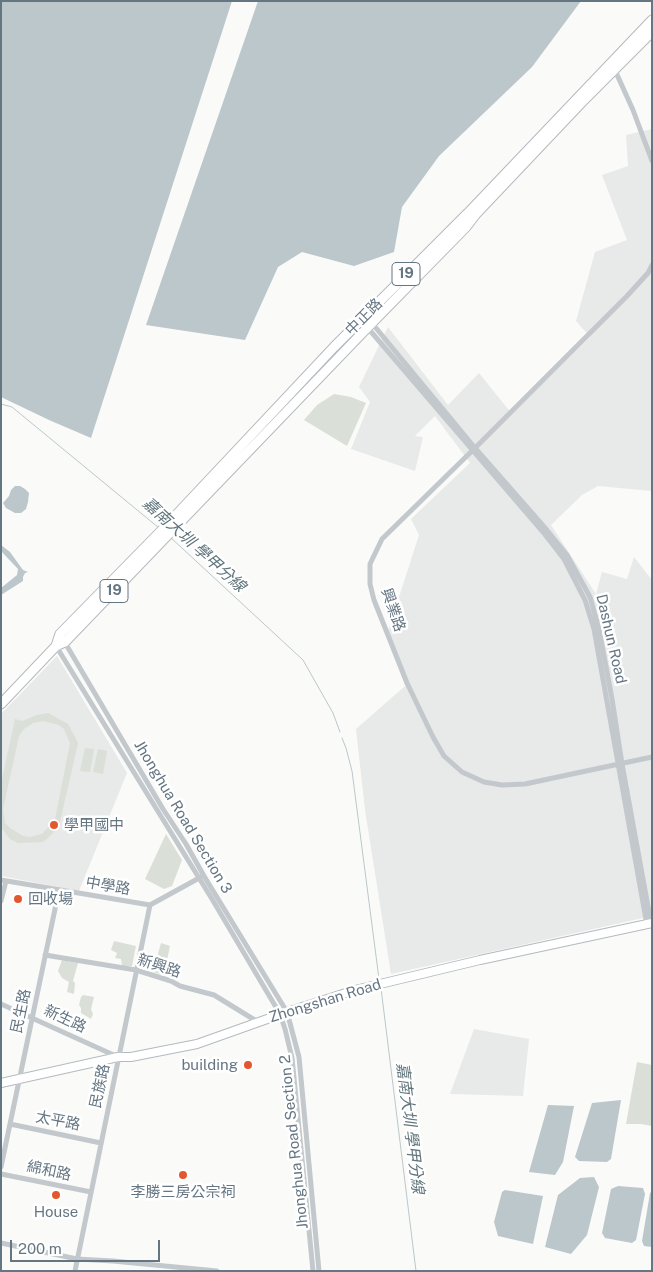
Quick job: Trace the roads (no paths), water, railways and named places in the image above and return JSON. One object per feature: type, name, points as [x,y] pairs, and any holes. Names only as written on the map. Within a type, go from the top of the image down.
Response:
[{"type":"main road","name":"中正路","points":[[1,704],[366,321],[417,270],[466,227],[613,67],[652,20]]},
{"type":"main road","name":"中正路","points":[[613,67],[652,32]]},
{"type":"main road","name":"Zhongshan Road","points":[[1,1083],[118,1058],[196,1044],[283,1013],[388,981],[650,924]]},
{"type":"street","points":[[613,67],[633,110],[652,161]]},
{"type":"street","name":"興業路","points":[[652,265],[648,274],[627,296],[382,539],[370,564],[370,584],[374,600],[407,683],[444,756],[462,772],[484,782],[502,785],[525,784],[652,758]]},
{"type":"street","name":"Dashun Road","points":[[366,321],[543,532],[564,559],[585,600],[594,629],[650,924]]},
{"type":"street","name":"Jhonghua Road Section 3","points":[[60,641],[283,1013]]},
{"type":"street","name":"Jhonghua Road Section 3","points":[[60,641],[186,844],[202,877]]},
{"type":"street","name":"中學路","points":[[3,880],[150,905],[202,877]]},
{"type":"street","points":[[1,901],[3,880]]},
{"type":"street","name":"民生路","points":[[1,1167],[59,890]]},
{"type":"street","name":"民族路","points":[[75,1271],[150,905]]},
{"type":"street","name":"新興路","points":[[45,955],[136,970],[180,986],[214,995],[258,1022]]},
{"type":"street","name":"新生路","points":[[1,1004],[118,1058]]},
{"type":"street","name":"Jhonghua Road Section 2","points":[[283,1013],[292,1058],[313,1271]]},
{"type":"street","name":"Jhonghua Road Section 2","points":[[283,1013],[299,1057],[319,1271]]},
{"type":"street","name":"太平路","points":[[10,1124],[101,1143]]},
{"type":"street","name":"綿和路","points":[[1,1174],[91,1192]]},
{"type":"street","points":[[1,1243],[77,1259],[217,1271]]},
{"type":"waterway","name":"嘉南大圳 學甲分線","points":[[1,404],[12,407],[159,528]]},
{"type":"waterway","name":"嘉南大圳 學甲分線","points":[[170,537],[303,660],[333,713],[340,732]]},
{"type":"waterway","name":"嘉南大圳 學甲分線","points":[[342,738],[352,771],[379,979]]},
{"type":"waterway","name":"嘉南大圳 學甲分線","points":[[381,988],[416,1271]]},
{"type":"place","name":"學甲國中","points":[[54,825]]},
{"type":"place","name":"回收場","points":[[18,899]]},
{"type":"place","name":"building","points":[[248,1065]]},
{"type":"place","name":"李勝三房公宗祠","points":[[183,1175]]},
{"type":"place","name":"House","points":[[56,1195]]}]
